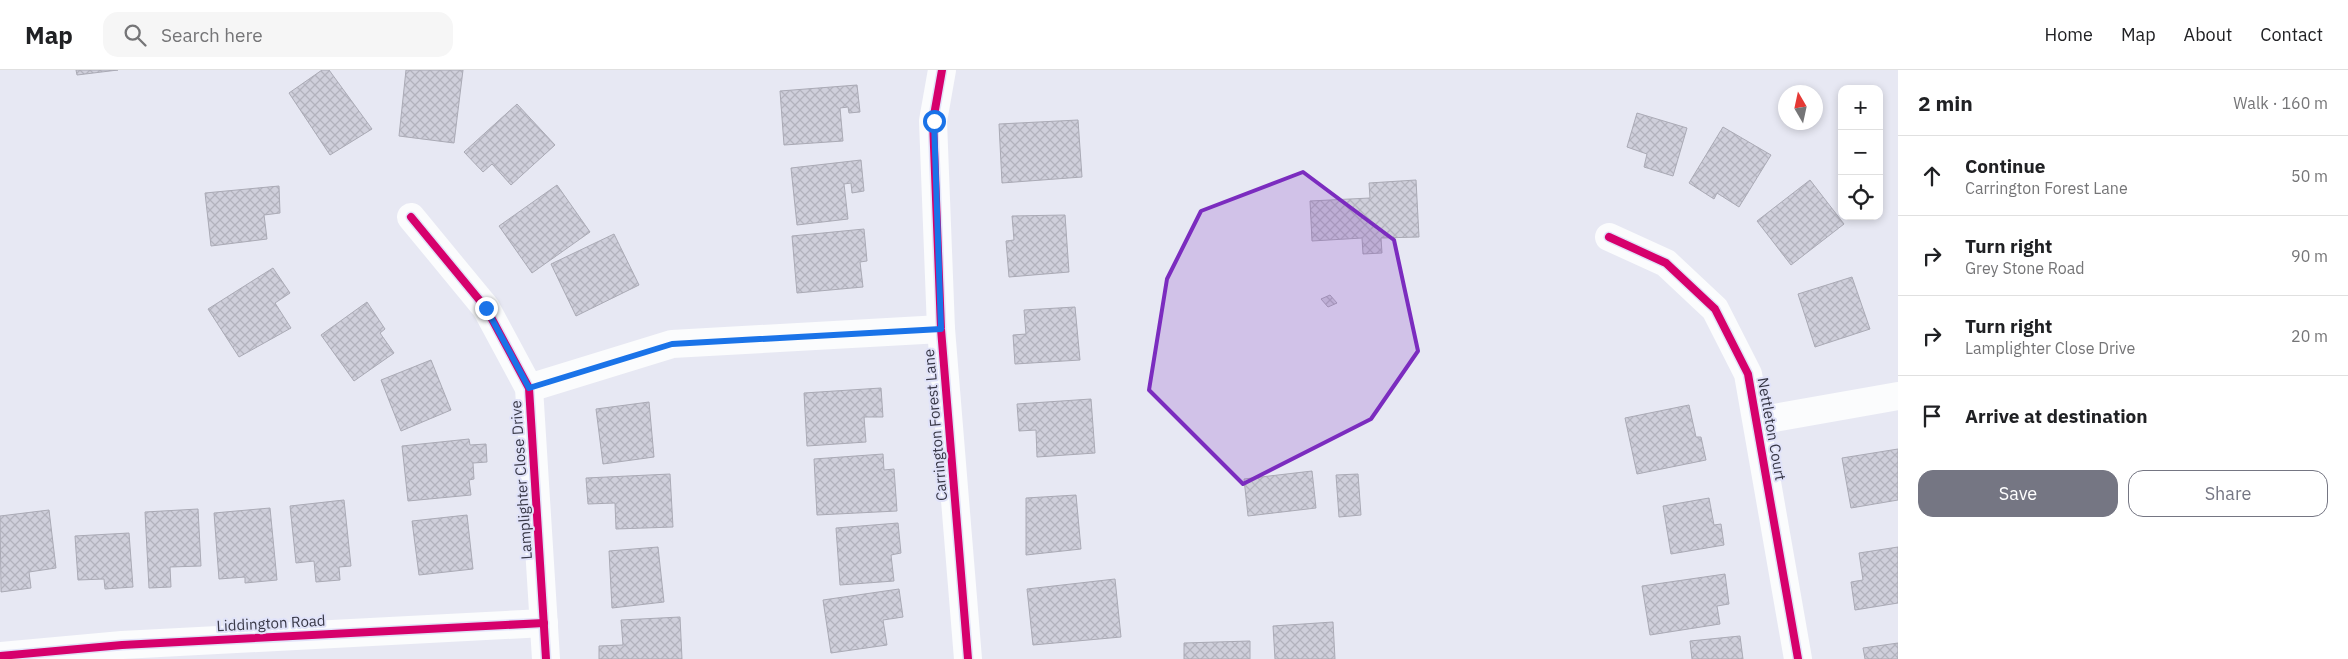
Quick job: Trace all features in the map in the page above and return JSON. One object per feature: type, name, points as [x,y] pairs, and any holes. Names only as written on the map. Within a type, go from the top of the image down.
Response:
[{"type":"street","name":"Carrington Forest Lane","points":[[942,70],[934,121],[941,329],[968,659]]},
{"type":"street","name":"Lamplighter Close Drive","points":[[410,217],[486,308],[529,388],[546,659]]},
{"type":"street","name":"Nettleton Court","points":[[1609,237],[1666,264],[1716,309],[1748,374],[1798,659]]},
{"type":"street","points":[[529,388],[672,344],[941,329]]},
{"type":"street","points":[[1757,420],[1898,396]]},
{"type":"street","name":"Liddington Road","points":[[0,656],[123,652],[544,623]]},
{"type":"highlighted area","points":[[1303,172],[1394,240],[1418,351],[1371,419],[1243,484],[1149,390],[1167,279],[1201,211]]},
{"type":"building","points":[[76,70],[118,70],[77,75]]},
{"type":"building","points":[[322,70],[329,70],[372,129],[330,155],[289,93]]},
{"type":"building","points":[[406,70],[463,70],[454,143],[399,136]]},
{"type":"building","points":[[857,85],[860,112],[849,113],[848,107],[840,108],[843,141],[784,145],[780,91]]},
{"type":"building","points":[[517,104],[555,145],[511,185],[492,164],[483,172],[464,152]]},
{"type":"building","points":[[1637,113],[1687,128],[1673,176],[1644,167],[1647,154],[1627,147]]},
{"type":"building","points":[[1078,120],[1082,177],[1002,183],[999,124]]},
{"type":"building","points":[[1723,127],[1771,155],[1739,207],[1717,193],[1714,199],[1689,183]]},
{"type":"building","points":[[861,160],[864,191],[852,193],[851,183],[844,184],[848,219],[797,225],[791,168]]},
{"type":"building","points":[[1416,180],[1419,237],[1381,238],[1382,253],[1363,254],[1362,238],[1312,241],[1310,201],[1370,198],[1369,183]]},
{"type":"building","points":[[1810,180],[1838,216],[1838,220],[1841,220],[1844,224],[1791,265],[1757,221]]},
{"type":"building","points":[[557,185],[590,232],[532,273],[499,226]]},
{"type":"building","points":[[279,186],[280,213],[264,215],[267,239],[211,246],[205,193]]},
{"type":"building","points":[[1065,215],[1069,272],[1009,277],[1006,241],[1014,240],[1012,216]]},
{"type":"building","points":[[864,229],[867,261],[860,262],[863,287],[797,293],[792,236]]},
{"type":"building","points":[[614,234],[639,285],[576,316],[551,264]]},
{"type":"building","points":[[273,268],[290,293],[275,303],[291,328],[239,357],[208,309]]},
{"type":"building","points":[[1852,277],[1870,329],[1815,347],[1798,294]]},
{"type":"building","points":[[1330,295],[1337,303],[1328,307],[1321,299]]},
{"type":"building","points":[[367,302],[385,329],[380,333],[394,353],[354,381],[321,335]]},
{"type":"building","points":[[1075,307],[1080,360],[1015,364],[1013,335],[1026,334],[1024,310]]},
{"type":"building","points":[[431,360],[451,410],[401,431],[381,380]]},
{"type":"building","points":[[881,388],[883,417],[864,417],[866,442],[807,446],[804,393]]},
{"type":"building","points":[[1091,399],[1095,453],[1037,457],[1036,430],[1019,431],[1017,404]]},
{"type":"building","points":[[649,402],[654,457],[603,464],[596,409]]},
{"type":"building","points":[[1689,405],[1696,437],[1701,437],[1706,460],[1637,474],[1625,418]]},
{"type":"building","points":[[469,439],[470,445],[486,444],[487,462],[473,463],[474,479],[469,480],[471,495],[408,501],[402,446]]},
{"type":"building","points":[[1898,449],[1898,500],[1851,508],[1842,458]]},
{"type":"building","points":[[883,454],[884,470],[894,469],[897,511],[817,515],[814,459]]},
{"type":"building","points":[[1312,471],[1316,508],[1248,516],[1244,479]]},
{"type":"building","points":[[670,474],[673,527],[616,529],[615,503],[588,504],[586,478]]},
{"type":"building","points":[[1358,474],[1361,515],[1339,517],[1336,475]]},
{"type":"building","points":[[1076,495],[1081,549],[1026,555],[1026,498]]},
{"type":"building","points":[[1709,498],[1714,525],[1721,524],[1724,545],[1671,554],[1663,506]]},
{"type":"building","points":[[344,500],[351,566],[339,567],[340,580],[316,582],[314,561],[296,563],[290,506]]},
{"type":"building","points":[[270,508],[277,580],[245,583],[245,577],[219,579],[214,513]]},
{"type":"building","points":[[198,509],[201,566],[170,567],[171,587],[149,588],[145,512]]},
{"type":"building","points":[[49,510],[56,568],[29,572],[31,588],[1,592],[0,516]]},
{"type":"building","points":[[467,515],[473,569],[419,575],[412,521]]},
{"type":"building","points":[[898,523],[901,553],[891,555],[894,581],[840,585],[836,528]]},
{"type":"building","points":[[129,533],[133,587],[105,589],[104,579],[78,580],[75,536]]},
{"type":"building","points":[[658,547],[664,602],[612,608],[609,551]]},
{"type":"building","points":[[1898,547],[1898,603],[1855,610],[1851,582],[1863,580],[1859,553]]},
{"type":"building","points":[[1725,574],[1729,604],[1717,606],[1720,624],[1650,635],[1642,586]]},
{"type":"building","points":[[1115,579],[1121,637],[1033,645],[1027,589]]},
{"type":"building","points":[[899,589],[903,617],[883,620],[887,645],[831,653],[823,600]]},
{"type":"building","points":[[680,617],[682,659],[599,659],[599,646],[623,645],[621,620]]},
{"type":"building","points":[[1333,622],[1335,659],[1275,659],[1273,626]]},
{"type":"building","points":[[1740,636],[1743,659],[1692,659],[1690,641]]},
{"type":"building","points":[[1250,641],[1250,659],[1184,659],[1184,643]]},
{"type":"building","points":[[1898,643],[1898,659],[1865,659],[1863,648]]},
{"type":"cycle path","points":[[942,70],[933,121],[941,329],[968,659]]},
{"type":"cycle path","points":[[411,217],[486,308],[529,388],[546,659]]},
{"type":"cycle path","points":[[1609,237],[1666,263],[1715,309],[1748,374],[1798,659]]},
{"type":"cycle path","points":[[0,656],[122,645],[544,623]]},
{"type":"route","points":[[486,308],[529,388],[672,344],[941,329],[934,121]]}]
